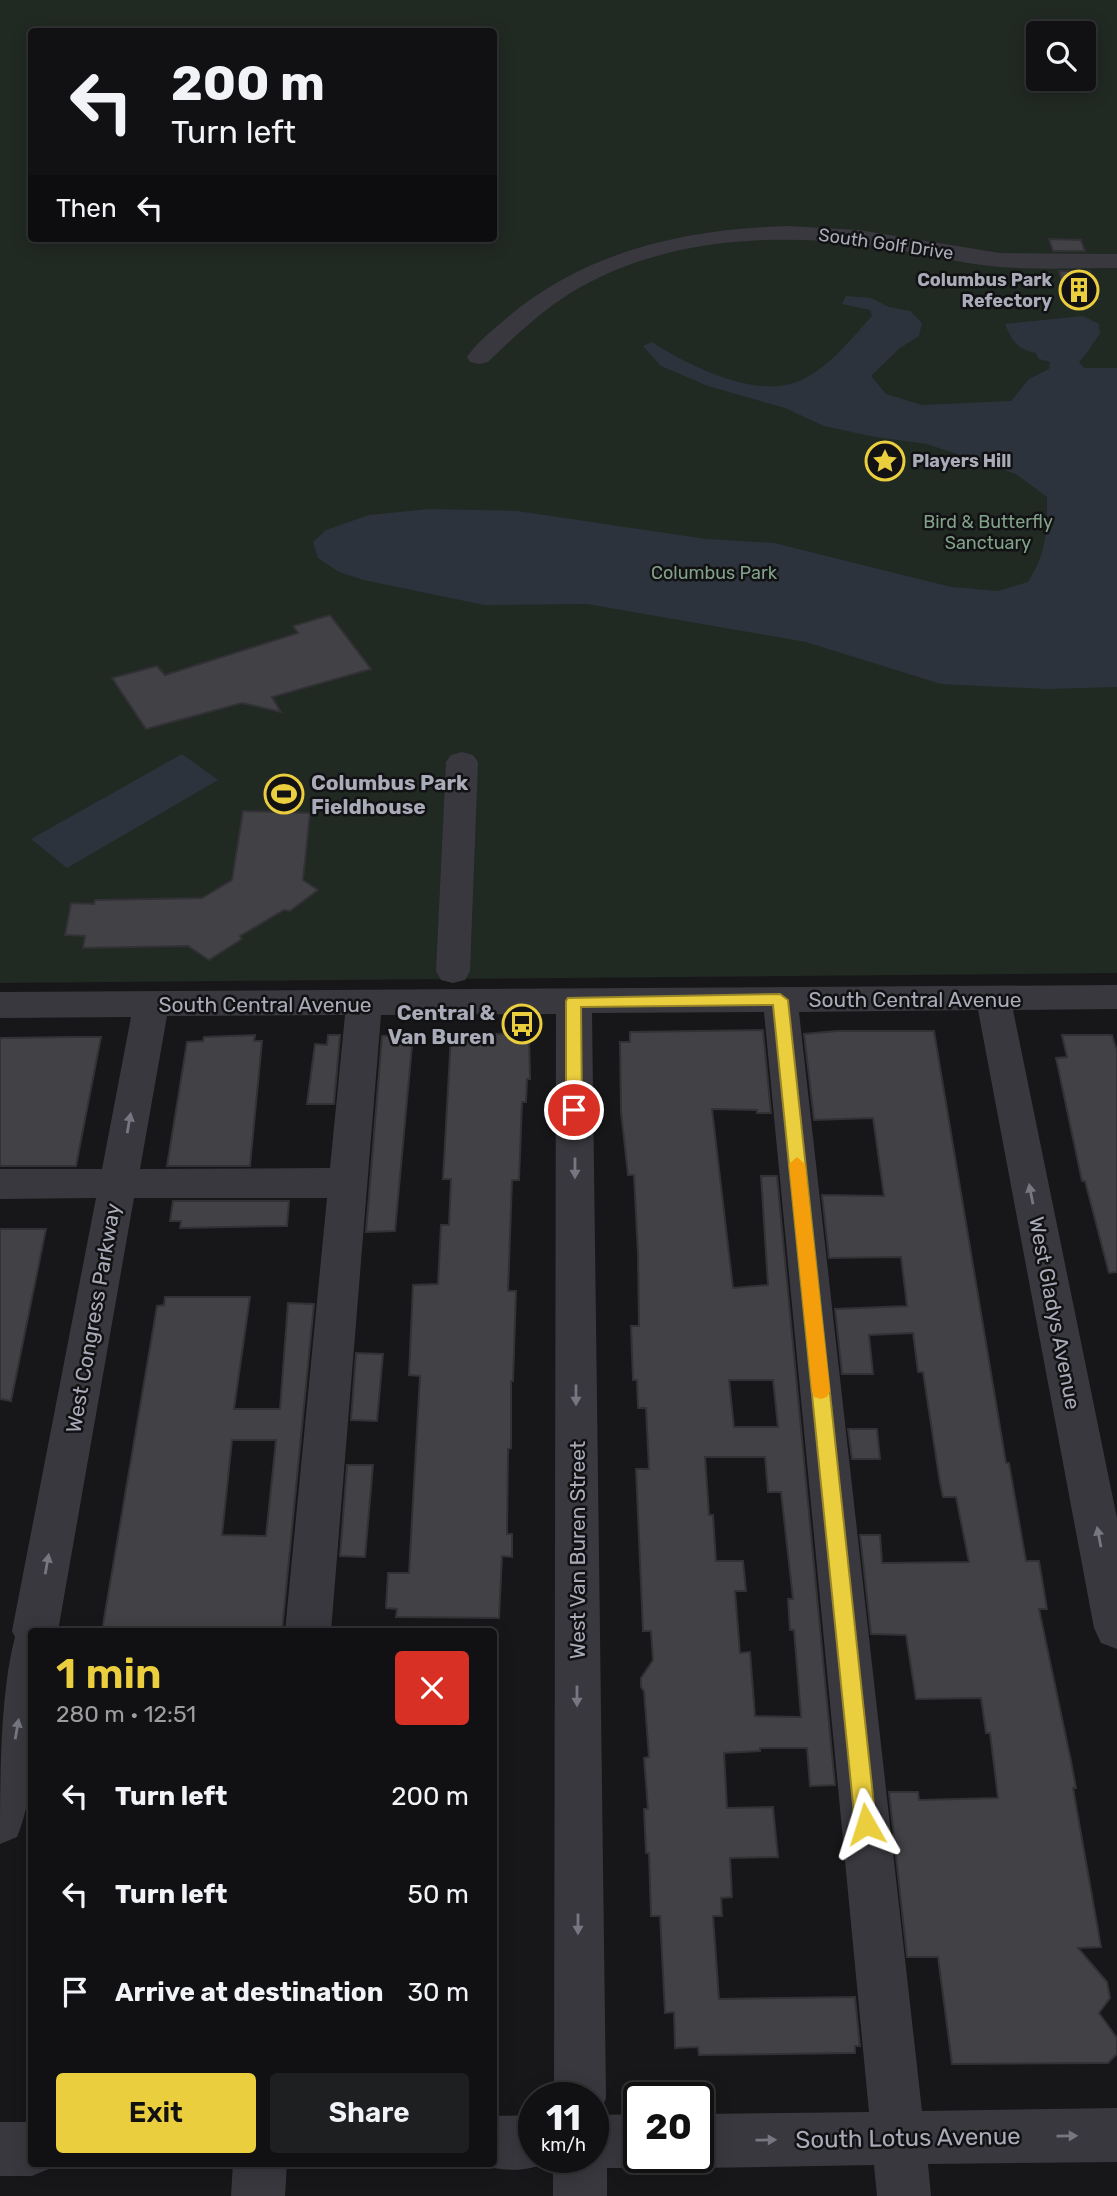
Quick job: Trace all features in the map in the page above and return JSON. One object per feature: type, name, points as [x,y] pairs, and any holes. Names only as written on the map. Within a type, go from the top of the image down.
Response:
[{"type":"street","name":"South Golf Drive","points":[[479,357],[523,315],[576,281],[645,253],[723,238],[758,234],[821,234],[1001,260],[1117,261]]},
{"type":"street","points":[[453,971],[462,762]]},
{"type":"street","name":"South Central Avenue","points":[[0,1005],[1117,997]]},
{"type":"street","name":"West Gladys Avenue","points":[[993,998],[1117,1628]]},
{"type":"street","points":[[780,1000],[904,2196]]},
{"type":"street","name":"West Van Buren Street","points":[[574,1001],[579,2082]]},
{"type":"street","points":[[308,1628],[364,1003]]},
{"type":"street","name":"West Congress Parkway","points":[[36,1628],[151,1005]]},
{"type":"street","points":[[0,1184],[348,1183]]},
{"type":"street","points":[[0,1820],[28,1671]]},
{"type":"street","name":"South Lotus Avenue","points":[[714,2141],[1117,2135]]},
{"type":"street","points":[[497,2143],[518,2143]]},
{"type":"street","points":[[0,2149],[28,2149]]},
{"type":"street","points":[[257,2196],[260,2167]]},
{"type":"street","points":[[580,2173],[580,2196]]},
{"type":"green space","name":"Columbus Park","points":[[0,0],[1117,0],[1117,973],[0,983]]},
{"type":"shaded area","points":[[846,296],[871,298],[889,307],[910,311],[922,323],[919,336],[900,348],[871,376],[886,394],[922,405],[1011,401],[1029,379],[1049,369],[1050,362],[1039,359],[1036,353],[1016,343],[1005,324],[1083,316],[1099,324],[1100,334],[1079,362],[1084,368],[1117,368],[1117,687],[1047,689],[941,684],[806,642],[587,604],[484,605],[364,580],[339,572],[318,558],[313,542],[326,530],[369,515],[430,509],[517,511],[706,539],[774,543],[951,587],[998,591],[1028,582],[1039,561],[1045,541],[1047,497],[1016,474],[927,444],[824,426],[785,408],[708,386],[661,366],[643,346],[652,342],[701,369],[740,382],[759,386],[794,383],[827,363],[872,316],[870,310],[842,304]]},
{"type":"shaded area","points":[[182,754],[218,780],[67,868],[31,839]]},
{"type":"building","points":[[1049,239],[1081,240],[1085,251],[1053,251]]},
{"type":"building","points":[[1059,271],[1090,271],[1099,299],[1067,299]]},
{"type":"building","points":[[330,615],[371,669],[272,697],[281,712],[242,703],[146,729],[112,678],[157,666],[165,675],[298,633],[293,626]]},
{"type":"building","points":[[243,811],[310,813],[303,880],[318,890],[290,911],[284,910],[240,936],[242,939],[209,960],[188,946],[83,948],[85,936],[65,935],[71,903],[202,898],[232,880]]},
{"type":"building","points":[[763,1030],[771,1113],[712,1109],[733,1288],[768,1285],[761,1176],[777,1176],[835,1785],[810,1786],[807,1748],[760,1748],[760,1751],[724,1753],[727,1808],[773,1807],[778,1857],[730,1858],[732,1897],[721,1898],[722,1916],[713,1916],[719,1999],[855,1997],[860,2046],[855,2046],[855,2053],[699,2055],[698,2047],[675,2048],[674,2012],[665,2013],[660,1916],[651,1916],[649,1853],[646,1853],[644,1809],[648,1809],[644,1758],[649,1757],[641,1678],[653,1660],[651,1631],[643,1631],[636,1469],[649,1469],[646,1408],[638,1408],[637,1380],[633,1380],[631,1326],[639,1326],[634,1175],[628,1175],[621,1112],[620,1042],[630,1042],[630,1032]],"holes":[[[729,1380],[773,1380],[778,1427],[734,1427]],[[705,1457],[765,1457],[768,1492],[781,1492],[793,1599],[788,1599],[790,1630],[794,1630],[801,1717],[755,1716],[750,1652],[740,1653],[735,1591],[746,1591],[743,1561],[716,1561],[713,1515],[709,1515]]]},
{"type":"building","points":[[837,1031],[934,1031],[1006,1463],[1009,1463],[1026,1561],[1039,1561],[1047,1609],[1039,1609],[1076,1788],[1073,1788],[1101,1947],[1078,1948],[1107,1982],[1110,1998],[1099,2013],[1117,2038],[1117,2054],[1108,2063],[952,2064],[938,1957],[907,1957],[889,1792],[918,1792],[919,1800],[998,1798],[990,1733],[986,1733],[981,1698],[916,1699],[906,1635],[871,1634],[860,1535],[880,1535],[882,1563],[969,1562],[956,1497],[943,1497],[923,1372],[918,1372],[913,1333],[869,1335],[873,1374],[842,1374],[835,1309],[907,1306],[901,1257],[829,1258],[822,1195],[884,1196],[873,1118],[814,1120],[804,1034]]},
{"type":"building","points":[[529,1033],[530,1079],[527,1079],[526,1102],[522,1102],[519,1180],[512,1180],[508,1291],[516,1291],[511,1381],[511,1448],[508,1449],[507,1534],[512,1534],[512,1557],[502,1556],[499,1618],[396,1617],[397,1609],[386,1608],[388,1573],[409,1573],[420,1376],[409,1375],[413,1285],[438,1284],[441,1225],[449,1225],[451,1179],[443,1179],[451,1035]]},
{"type":"building","points":[[255,1035],[254,1041],[262,1041],[250,1166],[167,1166],[187,1042],[203,1041],[204,1037]]},
{"type":"building","points":[[328,1035],[340,1035],[334,1104],[307,1104],[315,1044],[327,1045]]},
{"type":"building","points":[[413,1035],[395,1231],[366,1232],[382,1036]]},
{"type":"building","points":[[1062,1035],[1112,1035],[1117,1051],[1117,1272],[1109,1273],[1085,1181],[1082,1181],[1056,1058],[1067,1057]]},
{"type":"building","points":[[101,1037],[76,1166],[0,1166],[0,1038]]},
{"type":"building","points":[[173,1201],[289,1201],[287,1226],[180,1228],[181,1221],[170,1221]]},
{"type":"building","points":[[0,1229],[46,1229],[11,1401],[0,1399]]},
{"type":"building","points":[[165,1297],[250,1297],[234,1409],[280,1409],[288,1303],[314,1304],[282,1628],[103,1628],[157,1306],[164,1305]],"holes":[[[232,1440],[276,1440],[266,1536],[222,1535]]]},
{"type":"building","points":[[356,1353],[383,1354],[377,1421],[351,1420]]},
{"type":"building","points":[[848,1429],[877,1429],[880,1459],[852,1459]]},
{"type":"building","points":[[347,1465],[373,1465],[365,1557],[340,1556]]},
{"type":"slow traffic","points":[[797,1164],[821,1391]]},
{"type":"place","name":"Columbus Park Refectory","points":[[1079,290]]},
{"type":"place","name":"Players Hill","points":[[885,461]]},
{"type":"place","name":"Columbus Park Fieldhouse","points":[[284,794]]},
{"type":"place","name":"Central & Van Buren","points":[[522,1024]]},
{"type":"route","points":[[574,1110],[574,1001],[780,1000],[866,1824]]},
{"type":"park label","name":"Bird & Butterfly Sanctuary","points":[[988,532]]}]
